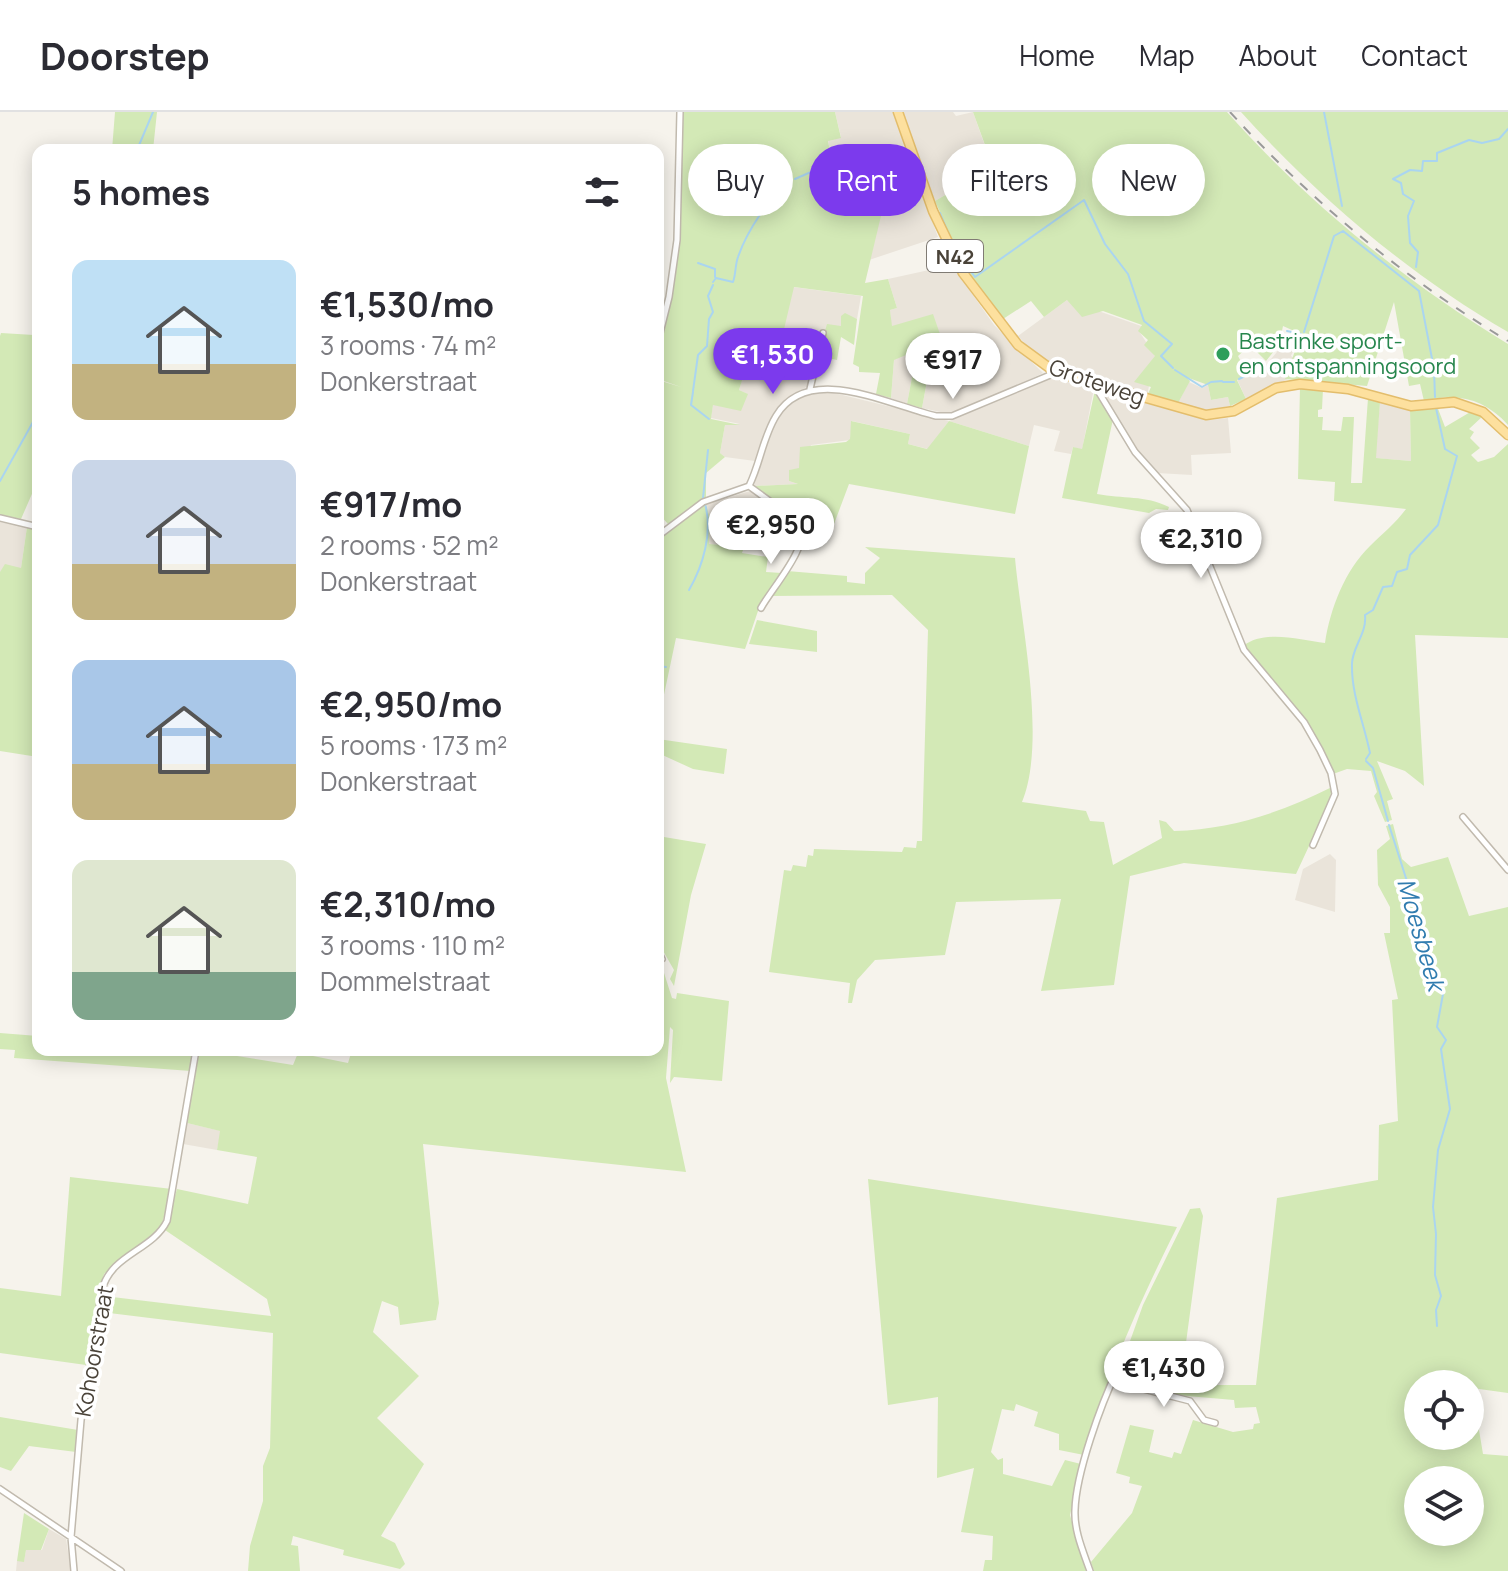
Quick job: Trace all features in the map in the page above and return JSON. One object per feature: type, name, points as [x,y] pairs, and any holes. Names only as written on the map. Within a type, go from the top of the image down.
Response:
[{"type":"main road","name":"Groteweg","points":[[898,112],[933,211],[963,273],[1018,345],[1055,372],[1206,415],[1234,411],[1288,385],[1341,387],[1411,406],[1454,402],[1476,408],[1508,435]]},
{"type":"street","points":[[664,309],[677,240],[680,112]]},
{"type":"street","points":[[810,389],[823,333]]},
{"type":"street","points":[[664,531],[696,506],[749,486],[776,416],[791,398],[810,389],[827,389],[944,417],[965,413],[1055,372]]},
{"type":"street","points":[[1099,386],[1098,391],[1135,452],[1191,518],[1244,650],[1304,722],[1326,761],[1335,794],[1313,845]]},
{"type":"street","points":[[749,486],[801,524],[804,531],[802,542],[761,608]]},
{"type":"street","points":[[0,518],[32,526]]},
{"type":"street","points":[[1463,817],[1508,870]]},
{"type":"street","name":"Kohoorstraat","points":[[74,1571],[71,1537],[81,1420],[104,1282],[119,1261],[157,1234],[167,1221],[195,1056]]},
{"type":"street","points":[[1090,1571],[1075,1512],[1105,1394],[1117,1371]]},
{"type":"street","points":[[1112,1381],[1190,1401],[1204,1420],[1215,1423]]},
{"type":"street","points":[[0,1489],[121,1571]]},
{"type":"shaded area","points":[[835,112],[895,112],[904,144],[829,144],[828,140],[841,137]]},
{"type":"shaded area","points":[[902,112],[953,112],[956,116],[973,112],[984,144],[942,144],[942,197],[935,201],[926,177],[926,144],[914,144]]},
{"type":"shaded area","points":[[926,204],[938,237],[869,260],[881,216],[926,216]]},
{"type":"shaded area","points":[[952,265],[994,325],[1043,373],[973,407],[945,413],[922,408],[932,355],[915,361],[907,404],[891,398],[894,360],[890,310],[897,308],[888,279]]},
{"type":"shaded area","points":[[793,287],[861,296],[857,319],[851,317],[817,347],[808,386],[789,397],[773,414],[755,461],[725,457],[720,453],[725,425],[740,424],[711,418],[713,404],[747,394],[739,390],[744,373],[754,377],[759,365],[753,362],[761,340],[779,345]]},
{"type":"shaded area","points":[[1067,300],[1144,327],[1139,331],[1155,356],[1147,396],[1053,367],[1036,356],[1018,336]]},
{"type":"shaded area","points":[[1292,334],[1300,334],[1291,356],[1294,358],[1288,379],[1246,399],[1237,379],[1266,365]]},
{"type":"shaded area","points":[[1051,378],[1063,378],[1094,388],[1082,450],[1073,447],[1071,454],[1054,451],[1060,431],[1034,425],[1029,446],[949,421]]},
{"type":"shaded area","points":[[1189,382],[1202,388],[1208,385],[1211,400],[1228,397],[1230,406],[1206,410],[1178,403]]},
{"type":"shaded area","points":[[822,390],[949,421],[928,449],[908,444],[910,434],[852,421],[850,440],[811,445],[799,469],[790,470],[789,481],[798,484],[754,486],[773,426],[788,404],[801,395]]},
{"type":"shaded area","points":[[1100,391],[1210,420],[1228,418],[1231,453],[1191,455],[1192,475],[1157,473],[1139,456]]},
{"type":"shaded area","points":[[1380,402],[1410,409],[1411,461],[1375,458]]},
{"type":"shaded area","points":[[750,491],[797,523],[801,528],[800,540],[748,535],[744,523],[723,523],[721,545],[708,544],[710,518],[706,504]]},
{"type":"shaded area","points":[[0,522],[27,527],[21,568],[0,572]]},
{"type":"shaded area","points":[[1330,854],[1336,860],[1335,912],[1295,900],[1303,869]]},
{"type":"shaded area","points":[[187,1123],[221,1131],[217,1150],[183,1144]]},
{"type":"shaded area","points":[[49,1529],[66,1539],[71,1571],[16,1571],[17,1561],[24,1561],[26,1550],[42,1550]]},
{"type":"green space","points":[[115,112],[157,112],[154,144],[112,144]]},
{"type":"green space","points":[[682,112],[835,112],[841,138],[828,141],[829,144],[809,144],[809,216],[881,216],[865,283],[888,279],[897,308],[890,310],[892,326],[933,314],[942,340],[894,360],[891,398],[876,394],[880,373],[859,372],[859,367],[853,364],[863,296],[794,287],[780,346],[761,341],[753,362],[759,365],[754,378],[744,374],[739,390],[748,394],[741,411],[713,405],[711,419],[740,425],[725,425],[720,453],[725,457],[706,473],[706,497],[668,524],[664,520],[664,382],[681,387],[664,381],[664,322],[672,290]]},
{"type":"green space","points":[[973,112],[1227,112],[1291,178],[1359,238],[1431,294],[1508,344],[1508,425],[1490,409],[1470,400],[1448,397],[1424,401],[1420,384],[1409,386],[1394,302],[1367,386],[1285,379],[1301,334],[1283,326],[1279,345],[1266,361],[1250,345],[1238,356],[1248,375],[1237,380],[1246,399],[1230,406],[1228,397],[1211,400],[1208,385],[1186,377],[1190,381],[1177,405],[1147,396],[1151,387],[1134,382],[1155,356],[1144,345],[1148,340],[1138,331],[1142,325],[1103,311],[1082,317],[1067,300],[1044,317],[1031,301],[1003,319],[965,268],[935,201],[942,197],[942,216],[1076,216],[1076,144],[985,144]]},
{"type":"green space","points":[[1241,112],[1508,112],[1508,332],[1435,285],[1366,232],[1301,174]]},
{"type":"green space","points":[[845,313],[857,319],[854,345],[841,337],[837,360],[823,357],[824,353],[819,352],[827,324],[841,326],[841,316]]},
{"type":"green space","points":[[1,333],[32,335],[32,494],[21,519],[0,515]]},
{"type":"green space","points":[[932,354],[922,408],[907,404],[915,361]]},
{"type":"green space","points":[[1300,387],[1323,389],[1322,409],[1318,410],[1318,417],[1323,417],[1322,430],[1341,431],[1343,417],[1354,417],[1351,483],[1362,483],[1368,398],[1380,402],[1376,458],[1411,461],[1410,409],[1437,406],[1445,427],[1472,411],[1483,416],[1469,429],[1474,432],[1470,438],[1480,448],[1471,455],[1478,462],[1494,457],[1508,444],[1508,638],[1415,635],[1424,786],[1405,771],[1377,761],[1393,799],[1387,801],[1392,820],[1385,822],[1374,796],[1377,792],[1371,771],[1347,769],[1333,774],[1309,726],[1243,646],[1272,637],[1325,643],[1335,604],[1353,566],[1406,509],[1334,501],[1335,482],[1298,479]]},
{"type":"green space","points":[[1095,390],[1113,419],[1097,494],[1143,499],[1169,507],[1168,510],[1156,509],[1149,513],[1062,498],[1073,447],[1082,449]]},
{"type":"green space","points":[[851,421],[910,434],[908,444],[927,449],[949,421],[1029,446],[1015,514],[849,484],[834,524],[794,517],[754,486],[798,484],[789,481],[789,470],[799,468],[800,447],[846,442],[850,439]]},
{"type":"green space","points":[[706,504],[710,518],[709,544],[721,545],[724,522],[744,523],[748,535],[742,553],[768,557],[766,572],[782,573],[758,611],[745,649],[676,638],[664,695],[664,536]]},
{"type":"green space","points":[[27,527],[32,528],[32,756],[0,751],[0,572],[5,564],[21,568]]},
{"type":"green space","points":[[865,547],[1015,558],[1032,715],[1029,777],[1022,802],[1086,811],[1090,821],[1104,822],[1113,865],[1162,838],[1159,820],[1166,822],[1174,831],[1216,827],[1274,812],[1332,787],[1329,803],[1296,874],[1184,863],[1130,876],[1114,985],[1041,991],[1061,899],[956,902],[945,955],[875,960],[857,980],[852,1003],[848,1003],[850,983],[769,972],[784,870],[791,871],[793,865],[806,867],[808,855],[813,856],[814,849],[902,852],[904,847],[916,848],[917,841],[922,841],[928,630],[892,595],[770,596],[787,571],[847,576],[847,582],[865,584],[865,573],[880,558]]},
{"type":"green space","points":[[757,620],[817,631],[817,652],[749,644]]},
{"type":"green space","points":[[664,740],[727,749],[724,774],[693,769],[664,756]]},
{"type":"green space","points":[[1393,824],[1402,859],[1411,867],[1448,857],[1469,916],[1508,907],[1508,1393],[1484,1390],[1484,1370],[1404,1370],[1404,1450],[1482,1450],[1483,1454],[1508,1456],[1508,1571],[1094,1571],[1091,1562],[1132,1513],[1142,1486],[1129,1483],[1130,1477],[1116,1473],[1130,1425],[1154,1430],[1149,1452],[1172,1458],[1174,1452],[1181,1454],[1193,1420],[1233,1432],[1253,1429],[1254,1424],[1260,1423],[1256,1407],[1235,1408],[1234,1400],[1175,1395],[1116,1380],[1143,1305],[1190,1209],[1200,1208],[1203,1216],[1181,1380],[1213,1385],[1256,1385],[1277,1198],[1378,1180],[1379,1125],[1398,1121],[1392,1000],[1398,999],[1384,933],[1390,933],[1390,907],[1378,885],[1377,850],[1390,839],[1386,826]]},
{"type":"green space","points":[[664,837],[706,844],[691,895],[674,986],[670,979],[674,970],[664,952]]},
{"type":"green space","points":[[664,973],[672,998],[676,999],[677,993],[729,1001],[722,1081],[674,1077],[670,1083],[673,1030],[670,1027],[666,1078],[686,1172],[423,1144],[439,1303],[436,1320],[400,1325],[398,1307],[382,1301],[373,1332],[419,1376],[377,1418],[424,1464],[381,1536],[395,1543],[405,1564],[400,1569],[343,1555],[344,1550],[293,1536],[291,1545],[298,1546],[300,1571],[248,1571],[250,1546],[263,1501],[263,1466],[270,1448],[273,1333],[101,1312],[104,1296],[271,1316],[267,1299],[165,1230],[177,1189],[248,1204],[257,1157],[217,1150],[220,1131],[187,1123],[198,1056],[237,1056],[293,1065],[297,1056],[313,1056],[348,1063],[350,1056],[664,1056]]},
{"type":"green space","points":[[0,1033],[32,1036],[32,1056],[193,1056],[191,1071],[14,1058],[15,1050],[0,1049]]},
{"type":"green space","points":[[70,1177],[172,1189],[161,1227],[104,1274],[86,1365],[0,1353],[0,1288],[61,1296]]},
{"type":"green space","points":[[868,1179],[1177,1227],[1125,1339],[1084,1455],[1059,1450],[1059,1434],[1034,1426],[1038,1412],[1016,1404],[1014,1411],[1002,1409],[991,1452],[998,1460],[1003,1458],[1003,1474],[1052,1486],[1065,1460],[1081,1464],[1070,1515],[1086,1571],[983,1571],[985,1560],[992,1560],[993,1536],[961,1532],[974,1468],[937,1478],[938,1397],[888,1405]]},
{"type":"green space","points":[[0,1417],[78,1430],[76,1452],[29,1446],[11,1471],[0,1467]]},
{"type":"green space","points":[[24,1513],[49,1529],[41,1550],[26,1550],[24,1562],[17,1561]]},
{"type":"waterway","points":[[140,144],[153,112]]},
{"type":"waterway","points":[[1324,112],[1342,206]]},
{"type":"waterway","name":"Moesbeek","points":[[1416,267],[1418,252],[1410,243],[1408,216],[1414,201],[1403,194],[1401,183],[1393,179],[1410,170],[1422,171],[1423,161],[1437,161],[1437,153],[1469,140],[1482,143],[1499,139],[1508,129]]},
{"type":"waterway","points":[[795,179],[809,173]]},
{"type":"waterway","points":[[962,259],[975,277],[1084,200],[1105,244],[1128,274],[1144,321],[1172,344],[1161,356],[1173,368]]},
{"type":"waterway","points":[[940,213],[952,242]]},
{"type":"waterway","points":[[713,282],[716,278],[733,282],[742,247],[760,216]]},
{"type":"waterway","points":[[1304,332],[1334,236],[1343,231],[1419,291],[1434,369],[1435,397]]},
{"type":"waterway","points":[[954,244],[960,257]]},
{"type":"waterway","points":[[698,263],[715,269],[715,277]]},
{"type":"waterway","points":[[693,391],[698,355],[707,346],[709,319],[713,312],[708,296],[713,285]]},
{"type":"waterway","points":[[1287,331],[1301,334]]},
{"type":"waterway","points":[[1175,370],[1202,387],[1222,381]]},
{"type":"waterway","points":[[1239,379],[1247,375]]},
{"type":"waterway","points":[[1223,382],[1234,382]]},
{"type":"waterway","points":[[693,392],[691,405],[709,419]]},
{"type":"waterway","name":"Moesbeek","points":[[1366,759],[1370,753],[1352,675],[1353,657],[1364,628],[1365,615],[1373,610],[1383,587],[1392,586],[1397,572],[1407,569],[1410,555],[1438,525],[1457,456],[1445,449],[1436,408]]},
{"type":"waterway","points":[[0,481],[32,424]]},
{"type":"waterway","points":[[703,498],[708,450]]},
{"type":"waterway","points":[[689,590],[705,548],[708,526],[705,504]]},
{"type":"waterway","points":[[1366,761],[1373,768],[1388,821]]},
{"type":"waterway","name":"Moesbeek","points":[[1389,825],[1443,994],[1437,1027],[1446,1040],[1441,1049],[1450,1109],[1438,1150],[1433,1207],[1435,1275],[1441,1296],[1436,1310],[1437,1326]]},
{"type":"railway","points":[[1230,112],[1293,177],[1361,237],[1432,291],[1508,341]]},
{"type":"place","name":"Bastrinke sport- en ontspanningsoord","points":[[1223,354]]}]
